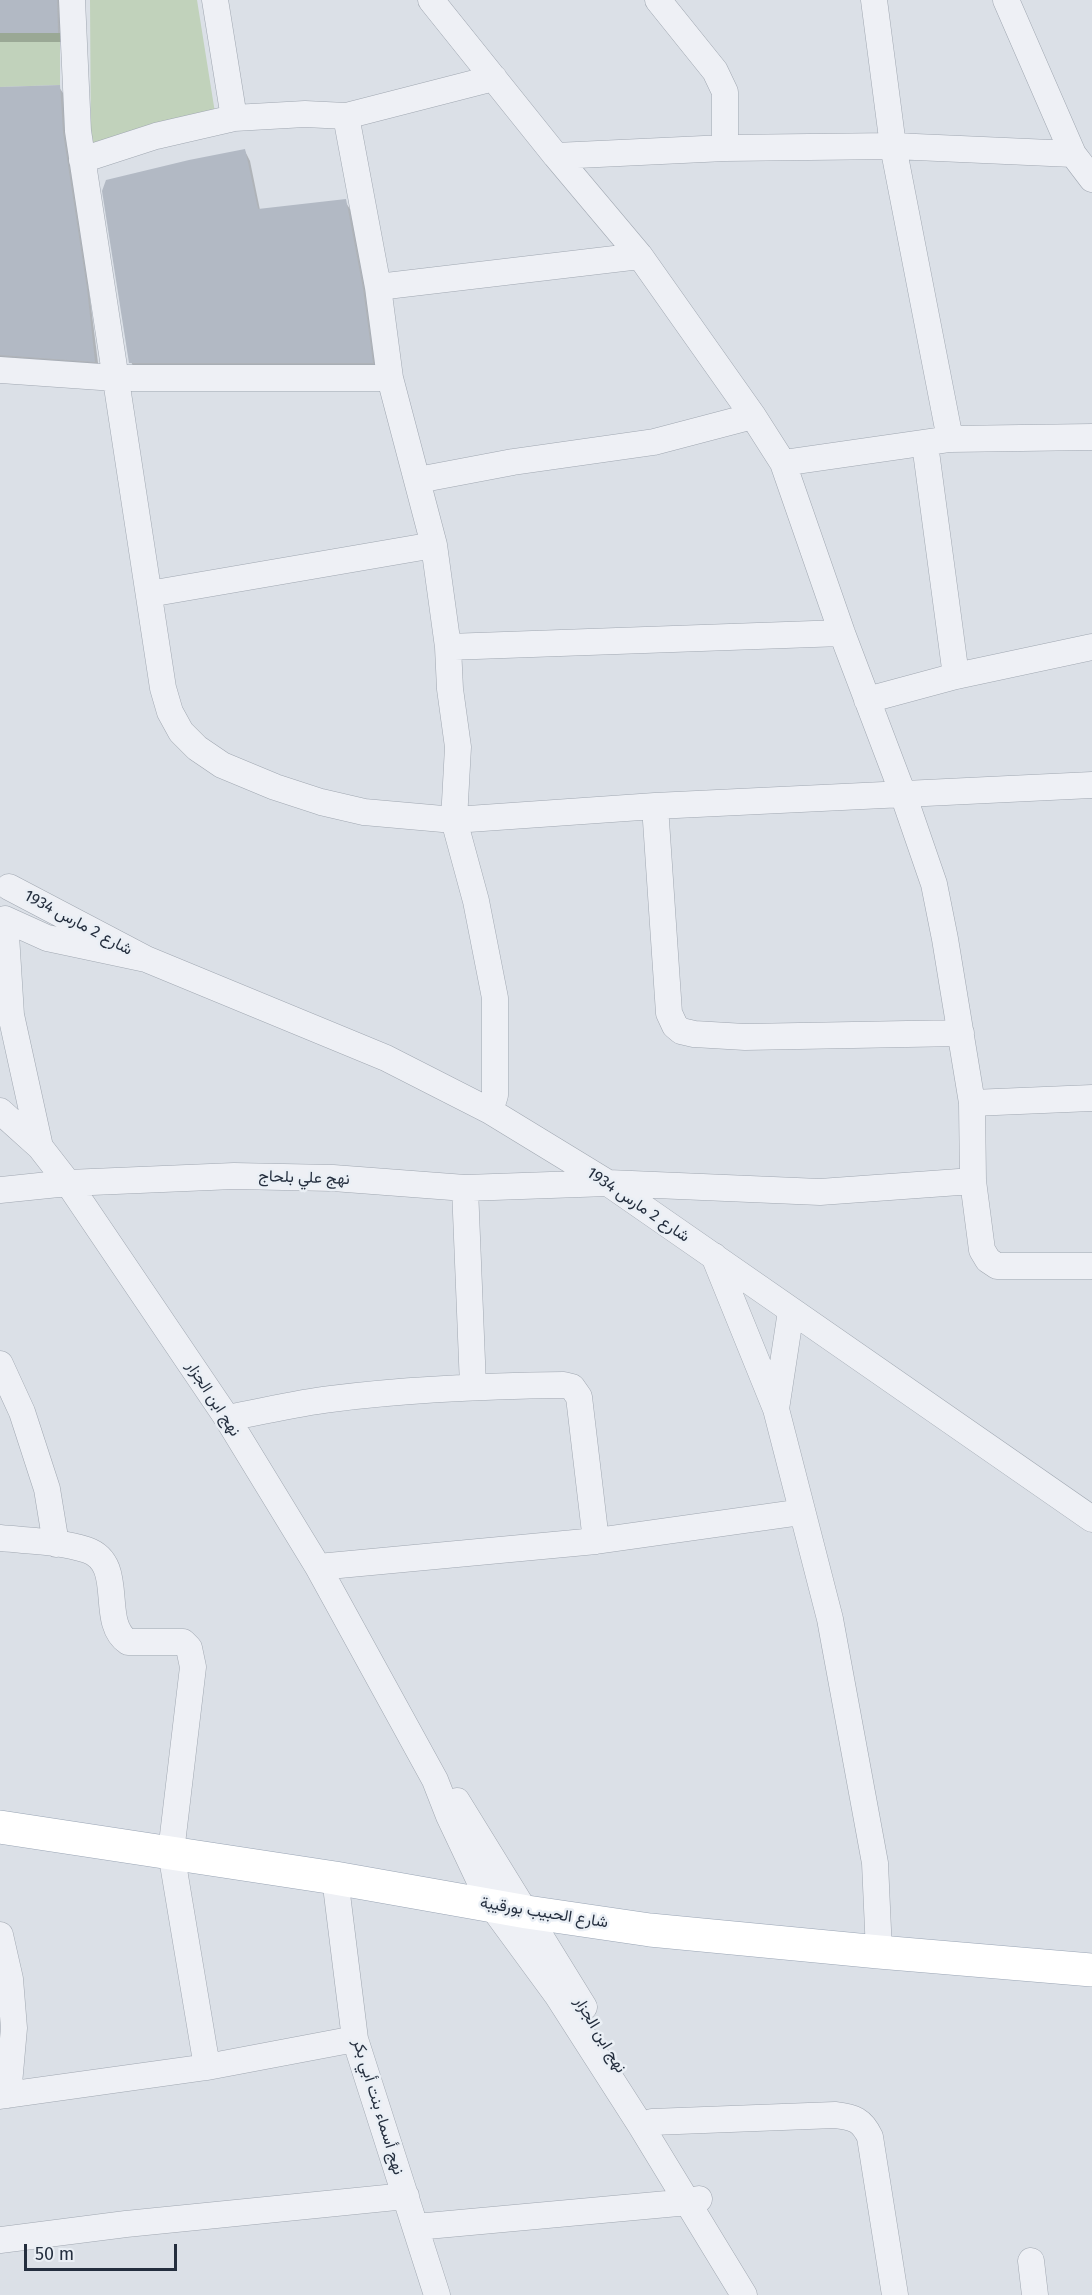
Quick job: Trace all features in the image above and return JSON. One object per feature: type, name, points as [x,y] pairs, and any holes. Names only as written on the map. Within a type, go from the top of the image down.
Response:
[{"type":"main road","name":"شارع الحبيب بورقيبة","points":[[0,1827],[171,1852],[527,1912],[650,1930],[1092,1970]]},
{"type":"street","points":[[72,0],[74,85],[82,160],[164,688],[170,712],[181,732],[196,748],[222,765],[275,787],[321,802],[364,812],[454,820],[655,806],[1092,785]]},
{"type":"street","points":[[215,0],[234,118]]},
{"type":"street","points":[[430,0],[640,256],[753,416],[783,463],[842,633],[903,794],[934,884],[972,1103],[973,1181],[982,1250],[988,1260],[997,1266],[1092,1266]]},
{"type":"street","points":[[658,0],[715,71],[725,92],[725,148]]},
{"type":"street","points":[[874,0],[893,146],[950,439]]},
{"type":"street","points":[[1006,0],[1073,154],[1092,179]]},
{"type":"street","points":[[82,160],[156,136],[234,118],[305,114],[346,116],[494,78]]},
{"type":"street","points":[[346,116],[378,287],[390,378],[434,545],[448,647],[450,689],[458,747],[454,820],[476,901],[495,998],[495,1095],[490,1111]]},
{"type":"street","points":[[556,156],[725,148],[893,146],[1073,154]]},
{"type":"street","points":[[378,287],[640,256]]},
{"type":"street","points":[[0,370],[115,378],[390,378]]},
{"type":"street","points":[[418,480],[513,462],[654,442],[753,416]]},
{"type":"street","points":[[783,463],[950,439],[1092,437]]},
{"type":"street","points":[[925,444],[956,676]]},
{"type":"street","points":[[149,594],[434,545]]},
{"type":"street","points":[[448,647],[842,633]]},
{"type":"street","points":[[867,700],[956,676],[1092,647]]},
{"type":"street","points":[[655,806],[669,1013],[672,1021],[681,1031],[745,1037],[961,1033]]},
{"type":"street","points":[[2,880],[13,904],[2,921],[11,1015]]},
{"type":"street","name":"شارع 2 مارس 1934","points":[[2,880],[146,959],[386,1058],[490,1111],[608,1183],[1092,1519]]},
{"type":"street","name":"شارع 2 مارس 1934","points":[[2,921],[47,939],[146,959]]},
{"type":"street","points":[[0,986],[11,1015]]},
{"type":"street","name":"نهج ابن الجزار","points":[[11,1015],[40,1148],[68,1183],[227,1418],[318,1567],[435,1780],[449,1816],[491,1905],[557,1995],[646,2124]]},
{"type":"street","points":[[972,1103],[1092,1098]]},
{"type":"street","points":[[0,1111],[40,1148]]},
{"type":"street","name":"نهج علي بلحاج","points":[[0,1190],[68,1183],[234,1176],[333,1178],[465,1188],[608,1183],[820,1192],[973,1181]]},
{"type":"street","points":[[465,1188],[473,1386]]},
{"type":"street","points":[[713,1255],[776,1409],[830,1619],[875,1863],[879,1952]]},
{"type":"street","points":[[776,1409],[791,1311]]},
{"type":"street","points":[[0,1364],[22,1412],[47,1489],[56,1544]]},
{"type":"street","points":[[227,1418],[328,1399],[473,1386],[564,1385],[572,1387],[579,1397],[596,1541]]},
{"type":"street","points":[[318,1567],[596,1541],[802,1512]]},
{"type":"street","points":[[0,1538],[56,1544],[89,1551],[101,1560],[109,1572],[116,1627],[122,1637],[128,1642],[183,1642],[189,1648],[193,1667],[171,1852],[207,2067]]},
{"type":"street","name":"نهج ابن الجزار","points":[[435,1780],[460,1804],[527,1912],[646,2124],[694,2201],[760,2295]]},
{"type":"street","name":"نهج أسماء بنت أبي بكر","points":[[335,1878],[355,2039],[437,2295]]},
{"type":"street","points":[[0,1935],[10,1979],[14,2028],[4,2096],[207,2067],[355,2039]]},
{"type":"street","points":[[646,2124],[835,2115],[858,2120],[870,2137],[895,2295]]},
{"type":"street","points":[[0,2240],[126,2224],[406,2196]]},
{"type":"street","points":[[416,2227],[694,2201]]},
{"type":"street","name":"نهج ابن الجزار","points":[[694,2201],[744,2295]]},
{"type":"street","points":[[1031,2261],[1035,2295]]},
{"type":"green space","points":[[90,0],[197,0],[216,119],[91,153]]},
{"type":"green space","points":[[0,33],[60,33],[60,85],[0,87]]},
{"type":"building","points":[[0,0],[57,0],[58,33],[0,33]]},
{"type":"building","points":[[60,85],[63,133],[87,289],[95,362],[0,355],[0,87]]},
{"type":"building","points":[[245,149],[258,209],[346,199],[363,289],[373,363],[129,363],[102,191],[106,180]]}]
